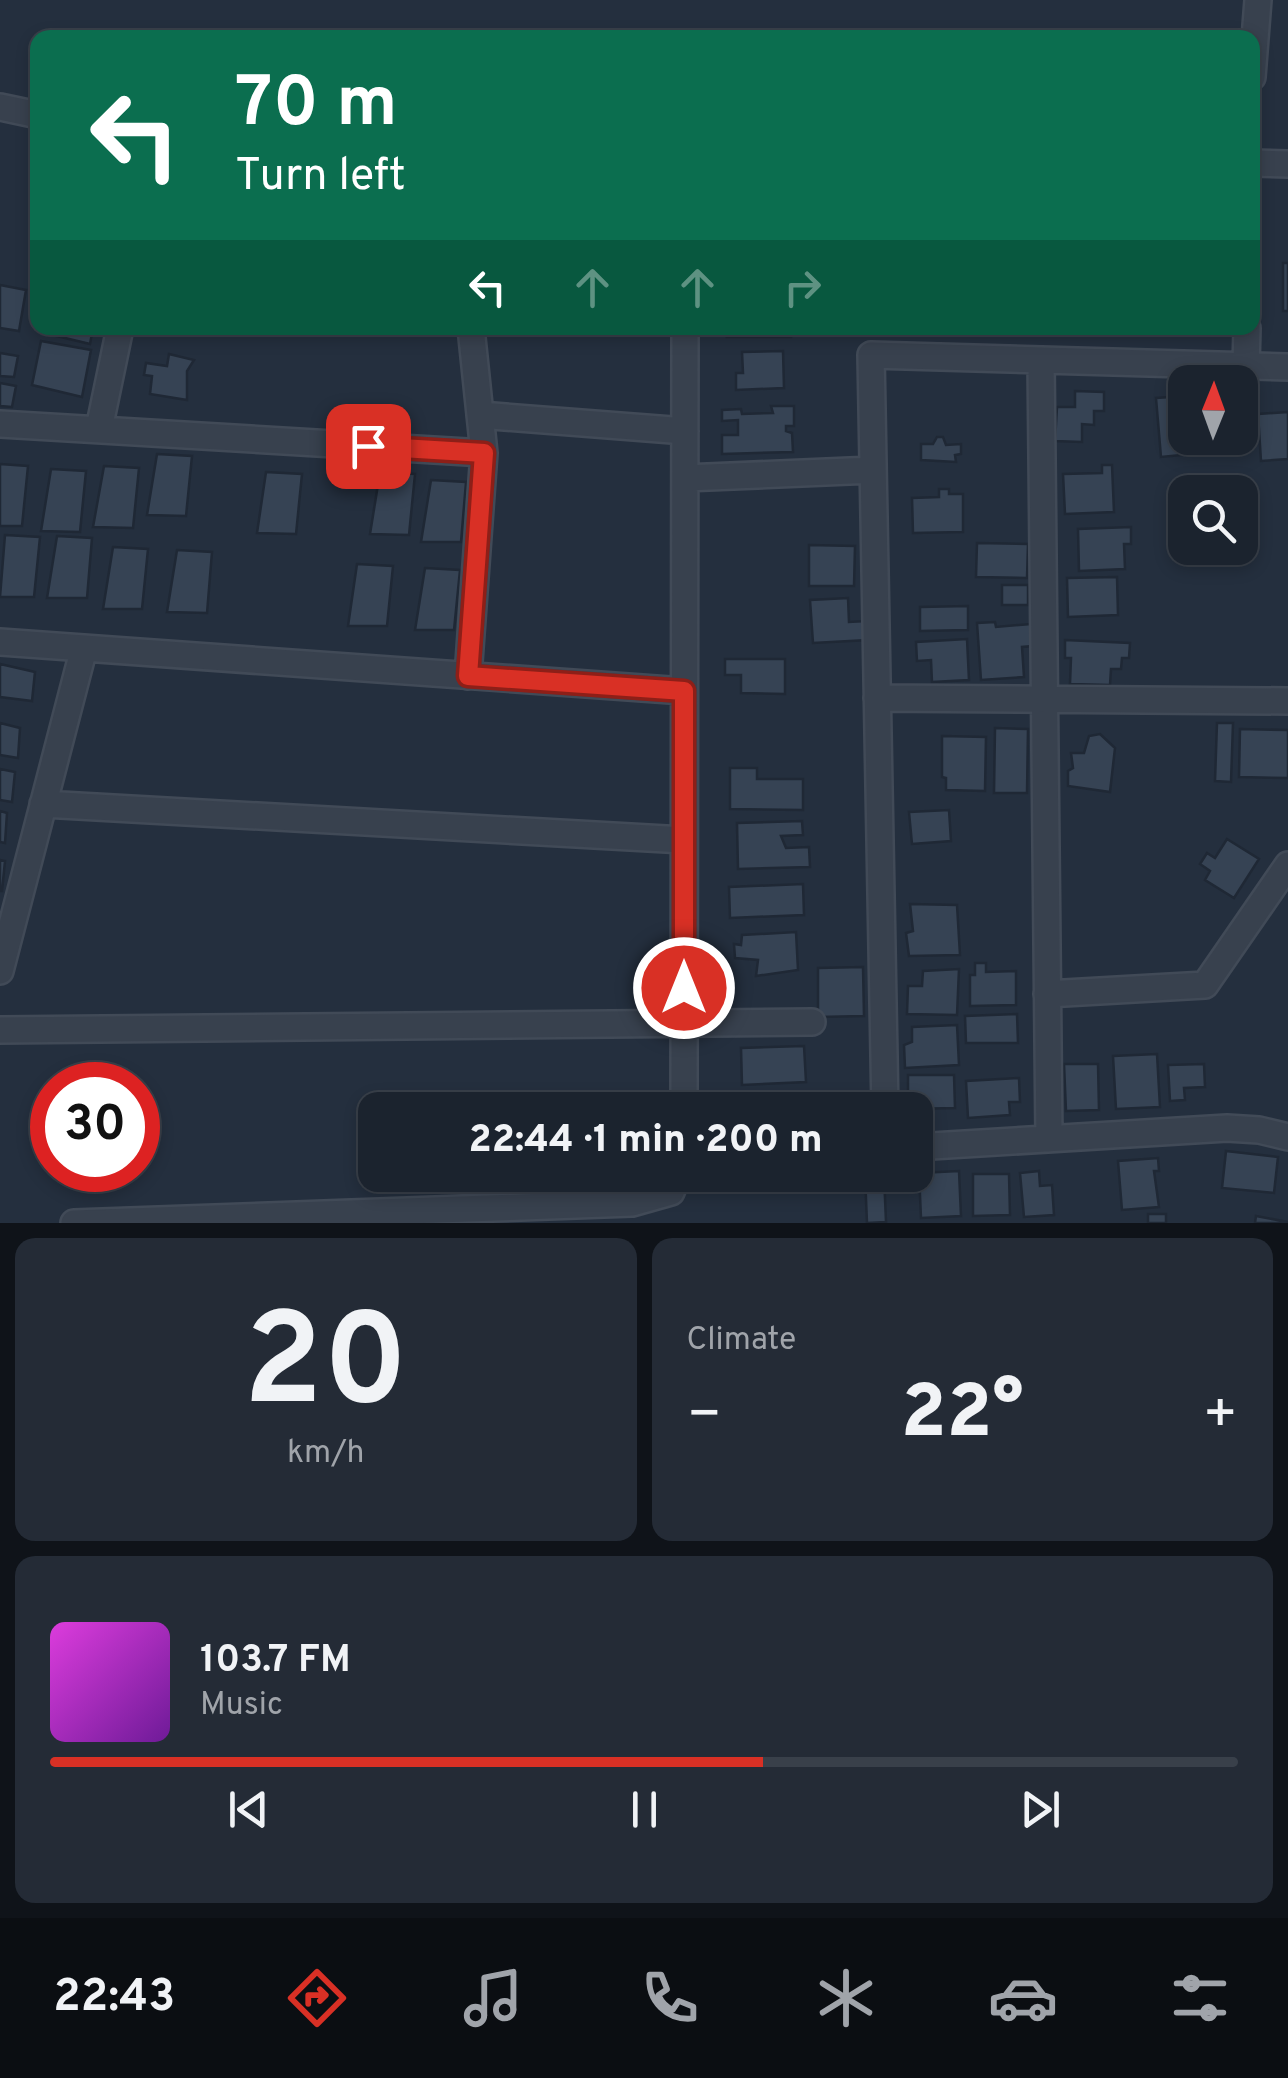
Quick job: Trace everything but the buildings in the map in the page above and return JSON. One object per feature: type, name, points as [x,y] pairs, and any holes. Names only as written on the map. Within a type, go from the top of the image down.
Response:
[{"type":"street","points":[[1256,30],[1258,0]]},
{"type":"street","points":[[0,108],[30,114]]},
{"type":"street","points":[[1260,163],[1288,164]]},
{"type":"street","points":[[99,430],[119,335]]},
{"type":"street","points":[[468,676],[484,453],[472,335]]},
{"type":"street","points":[[684,1092],[685,335]]},
{"type":"street","points":[[1246,335],[1246,365]]},
{"type":"street","points":[[885,1092],[870,354],[1212,365]]},
{"type":"street","points":[[1041,360],[1049,1139]]},
{"type":"street","points":[[1258,367],[1288,368]]},
{"type":"street","points":[[480,414],[685,431]]},
{"type":"street","points":[[0,424],[484,453]]},
{"type":"street","points":[[685,478],[872,470]]},
{"type":"street","points":[[0,642],[684,691]]},
{"type":"street","points":[[0,971],[84,648]]},
{"type":"street","points":[[877,698],[1288,702]]},
{"type":"street","points":[[44,804],[684,840]]},
{"type":"street","points":[[1047,994],[1204,985],[1288,865]]},
{"type":"street","points":[[0,1030],[812,1022]]},
{"type":"street","points":[[933,1146],[1228,1128],[1259,1130],[1288,1138]]},
{"type":"street","points":[[74,1223],[632,1203],[671,1192]]},
{"type":"route","points":[[368,446],[484,453],[468,676],[684,691],[684,988]]}]
